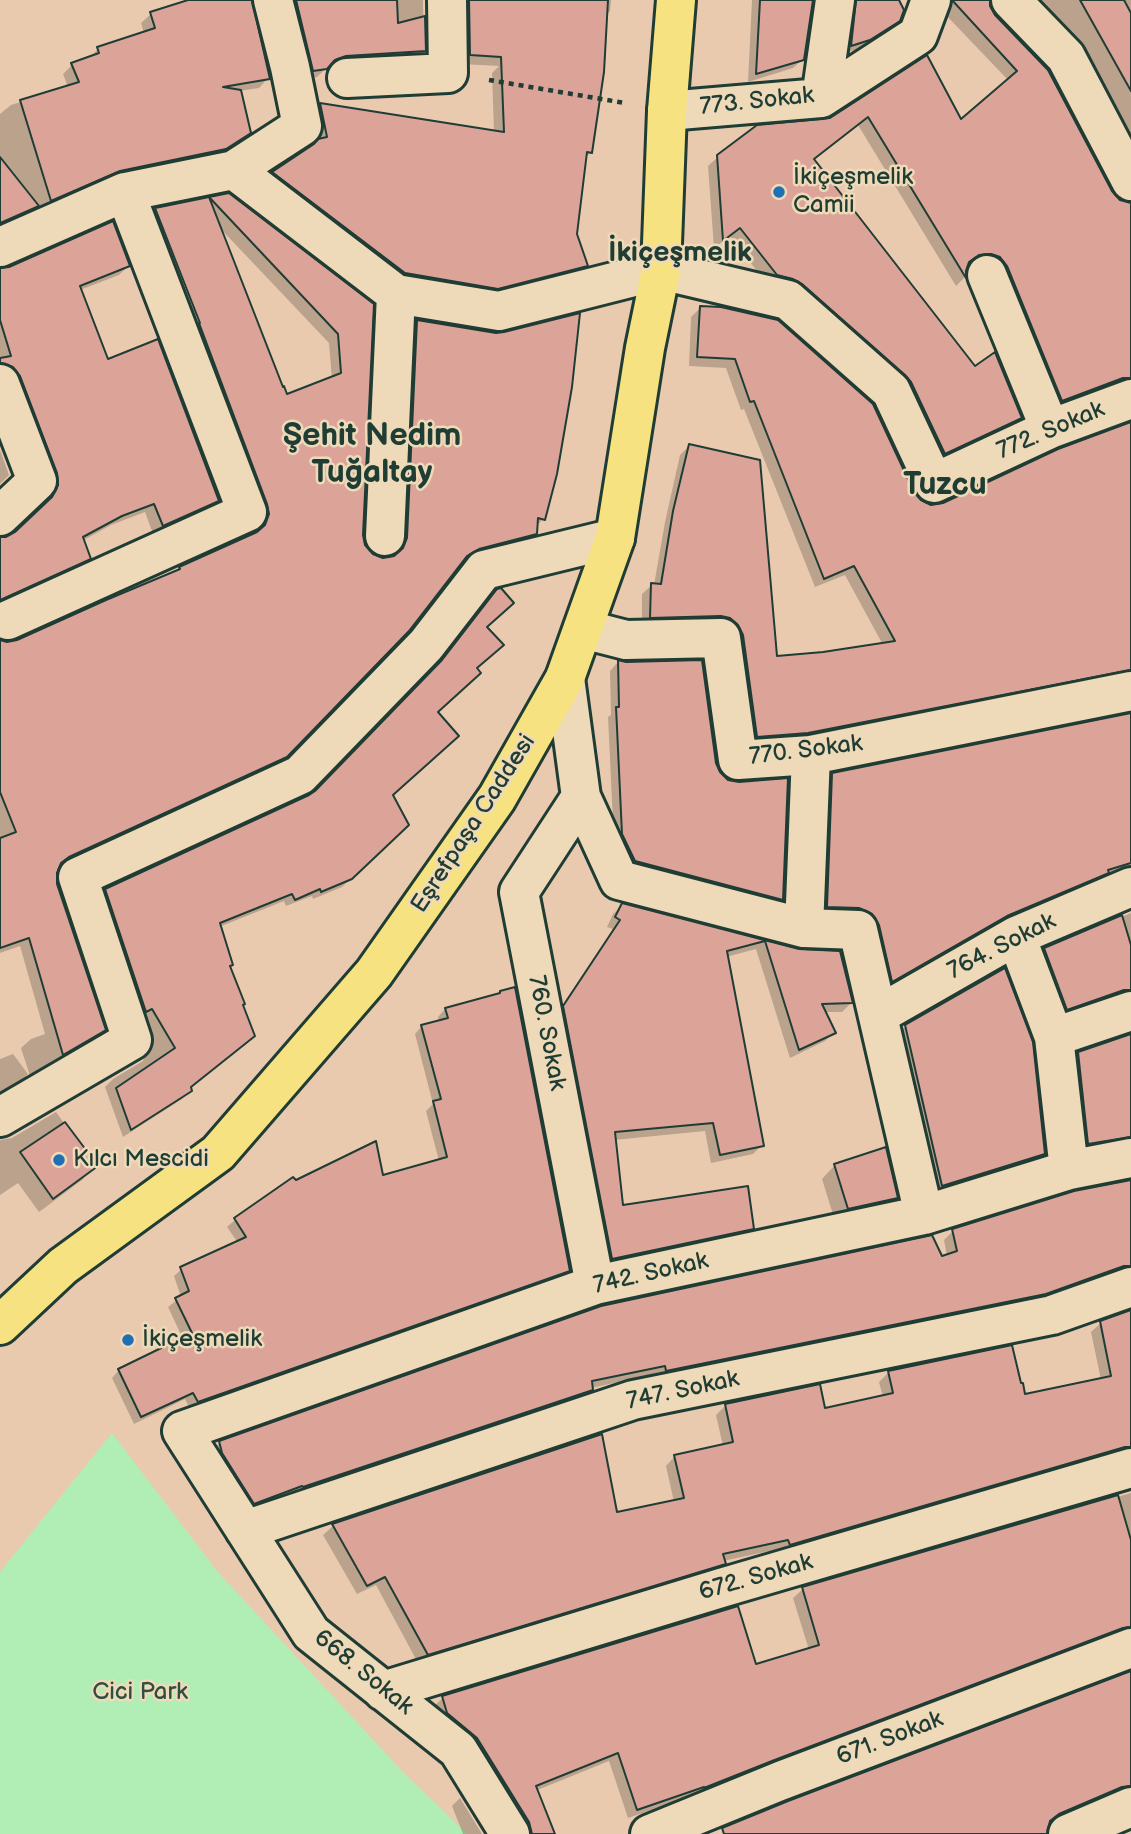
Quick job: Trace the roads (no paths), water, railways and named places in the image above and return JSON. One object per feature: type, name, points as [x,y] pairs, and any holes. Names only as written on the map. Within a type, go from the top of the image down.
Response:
[{"type":"main road","name":"Eşrefpaşa Caddesi","points":[[0,1325],[63,1266],[218,1153],[374,973],[497,798],[565,678],[615,537],[645,348],[661,270],[652,108],[676,0]]},
{"type":"street","points":[[0,247],[125,192],[234,170],[302,126],[273,0]]},
{"type":"street","points":[[347,78],[448,74],[447,0]]},
{"type":"street","points":[[821,97],[835,0]]},
{"type":"street","name":"773. Sokak","points":[[652,108],[821,97],[918,34],[931,0]]},
{"type":"street","points":[[1012,0],[1066,58],[1131,181]]},
{"type":"street","points":[[234,170],[396,294],[499,311],[661,270]]},
{"type":"street","points":[[8,620],[247,512],[125,192]]},
{"type":"street","name":"772. Sokak","points":[[661,270],[788,300],[891,391],[934,483],[1050,429],[1130,401]]},
{"type":"street","points":[[987,275],[1050,429]]},
{"type":"street","points":[[385,536],[396,294]]},
{"type":"street","points":[[0,384],[37,481],[0,516]]},
{"type":"street","points":[[0,1117],[132,1040],[78,877],[300,775],[426,645],[484,570],[615,537]]},
{"type":"street","name":"770. Sokak","points":[[583,629],[626,640],[721,638],[737,760],[811,755],[1131,691]]},
{"type":"street","points":[[565,678],[581,797],[619,880],[804,928],[858,930],[924,1215]]},
{"type":"street","points":[[804,928],[811,755]]},
{"type":"street","name":"760. Sokak","points":[[581,797],[519,892],[595,1285]]},
{"type":"street","name":"764. Sokak","points":[[878,1015],[1016,936],[1131,887]]},
{"type":"street","points":[[1016,936],[1054,1037],[1069,1170]]},
{"type":"street","points":[[1054,1037],[1131,1011]]},
{"type":"street","name":"742. Sokak","points":[[182,1431],[595,1285],[924,1215],[1069,1170],[1131,1158]]},
{"type":"street","name":"747. Sokak","points":[[245,1530],[633,1401],[1052,1315],[1131,1287]]},
{"type":"street","name":"668. Sokak","points":[[182,1431],[310,1633],[458,1750],[510,1834]]},
{"type":"street","name":"672. Sokak","points":[[383,1691],[747,1580],[1131,1468]]},
{"type":"street","name":"671. Sokak","points":[[650,1834],[780,1781],[1131,1648]]},
{"type":"street","points":[[1068,1834],[1131,1807]]},
{"type":"place","name":"İkiçeşmelik Camii","points":[[779,192]]},
{"type":"place","name":"Kılcı Mescidi","points":[[59,1160]]},
{"type":"place","name":"İkiçeşmelik","points":[[128,1340]]},
{"type":"district","name":"İkiçeşmelik","points":[[680,254]]},
{"type":"district","name":"Şehit Nedim Tuğaltay","points":[[372,456]]},
{"type":"district","name":"Tuzcu","points":[[945,486]]},
{"type":"park label","name":"Cici Park","points":[[140,1693]]}]
